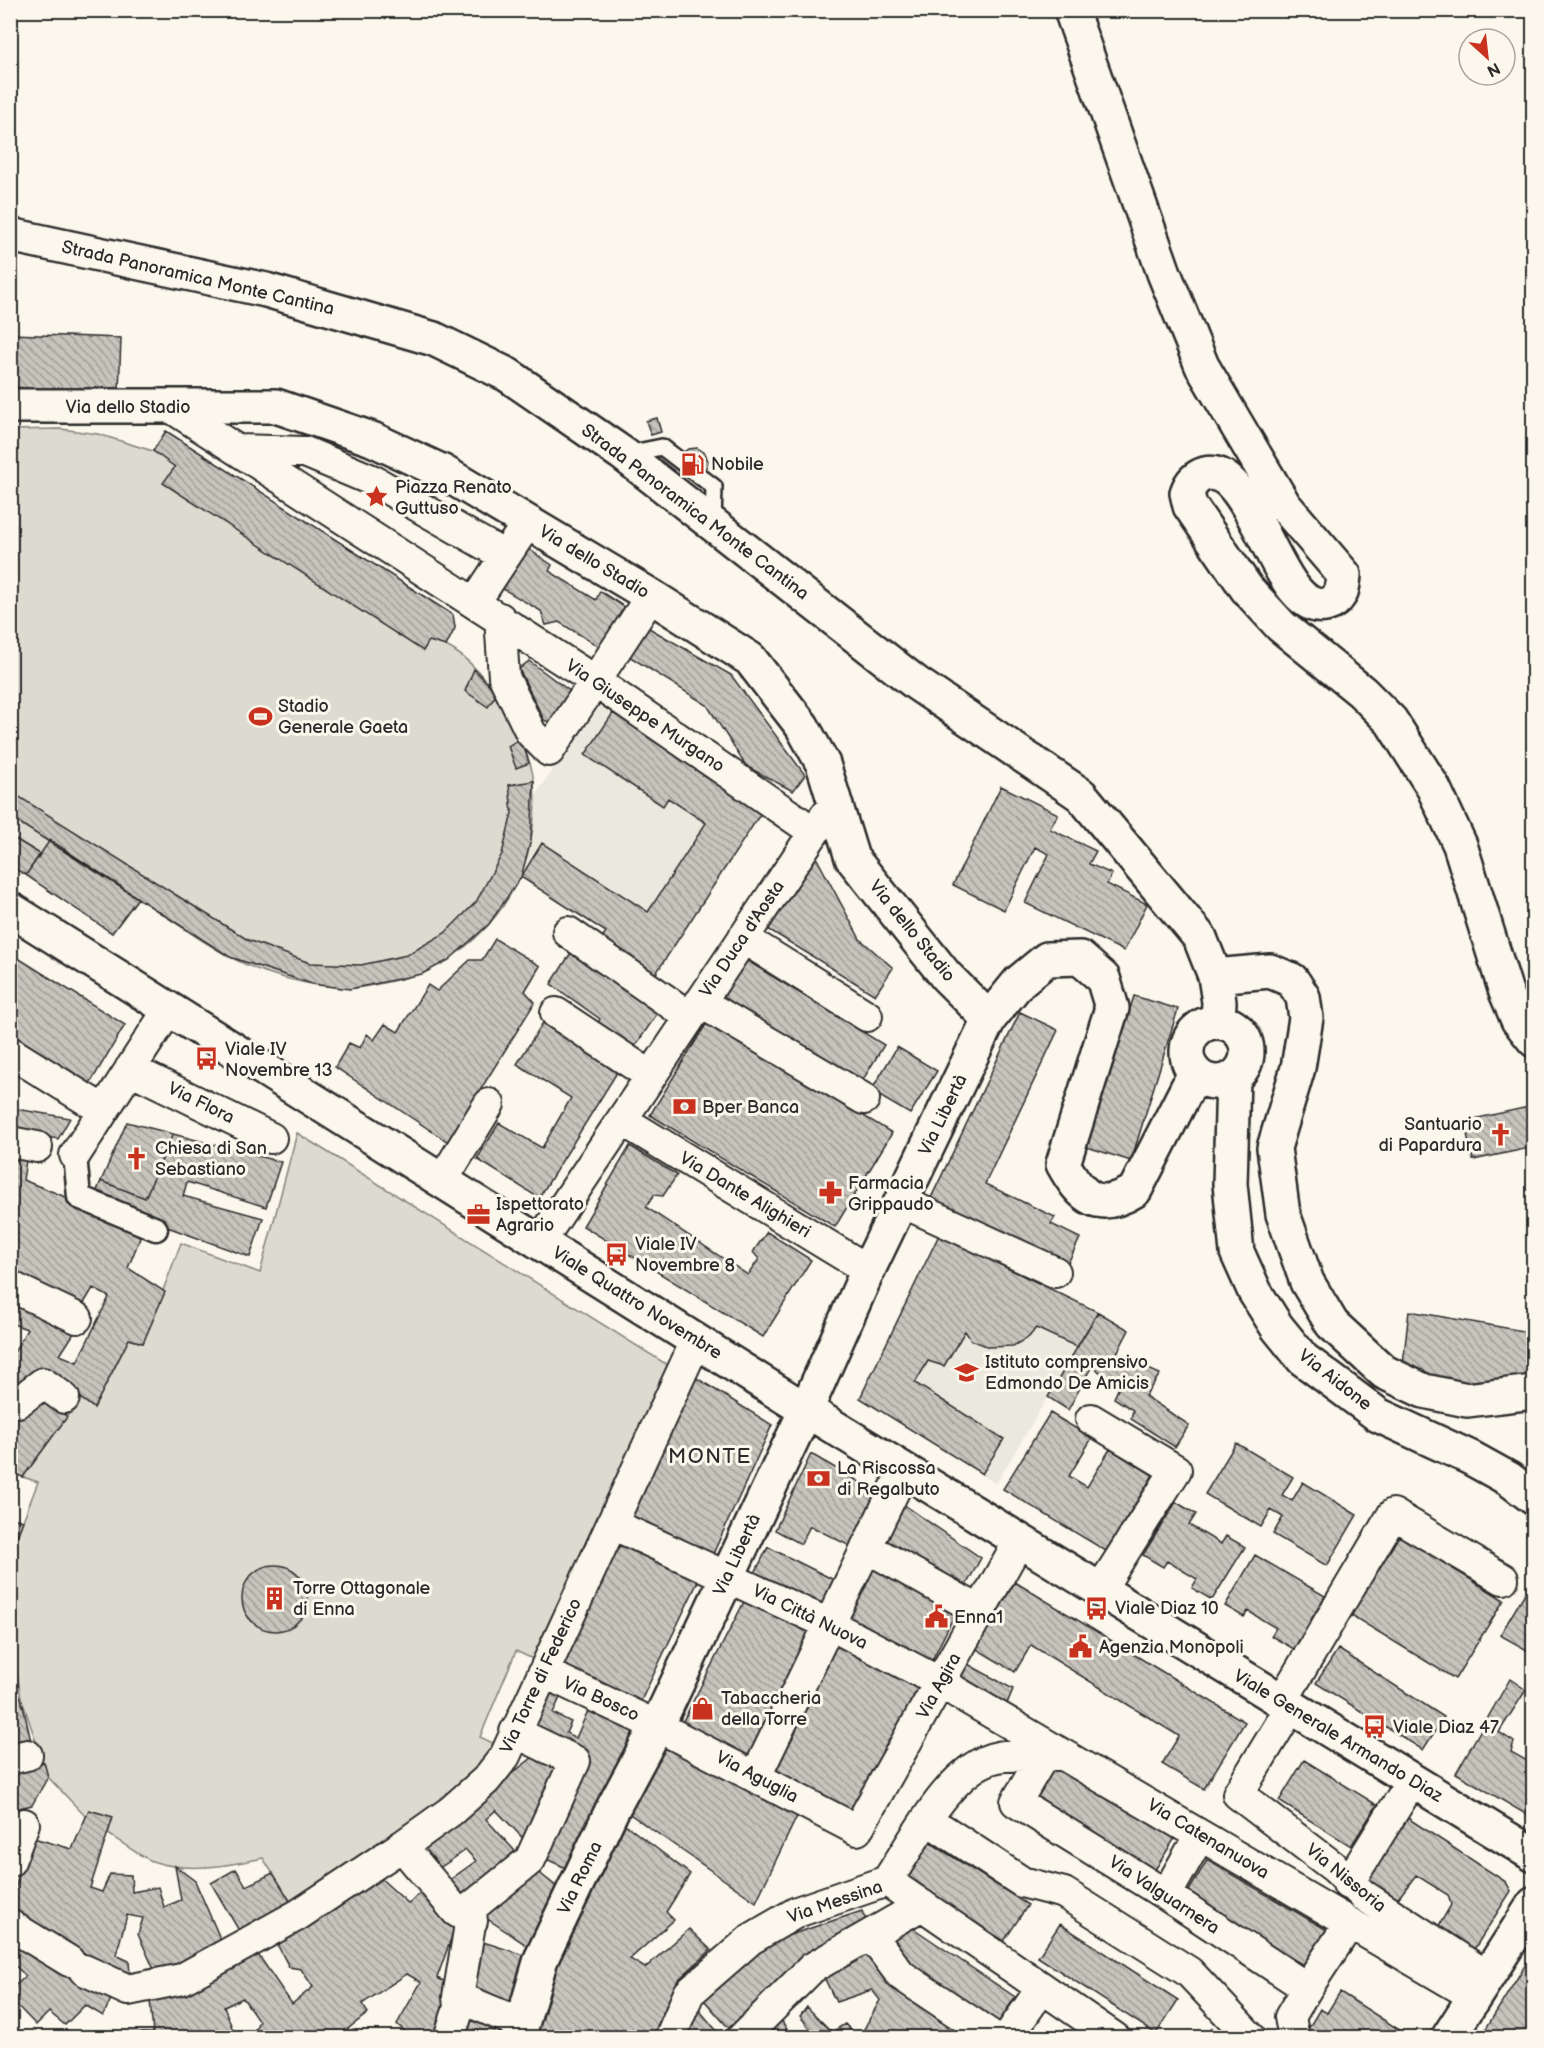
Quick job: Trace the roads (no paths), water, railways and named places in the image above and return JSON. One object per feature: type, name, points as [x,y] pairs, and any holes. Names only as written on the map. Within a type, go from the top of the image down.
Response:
[{"type":"street","points":[[1071,10],[1164,273],[1202,366],[1284,505],[1344,575],[1342,592],[1330,603],[1321,605],[1311,603],[1295,590],[1239,490],[1223,477],[1211,473],[1199,476],[1187,493],[1190,506],[1248,589],[1281,626],[1362,692],[1391,721],[1433,787],[1460,845],[1506,992],[1518,1020],[1533,1040]]},
{"type":"street","name":"Strada Panoramica Monte Cantina","points":[[10,235],[266,290],[434,339],[508,375],[623,454],[916,682],[1081,795],[1200,938],[1215,976],[1219,1002],[1218,1021]]},
{"type":"street","name":"Via dello Stadio","points":[[10,406],[172,408],[276,406],[372,439],[443,472],[651,596],[750,660],[802,726],[823,764],[833,803],[852,858],[946,976],[990,1019]]},
{"type":"street","name":"Via Giuseppe Murgano","points":[[172,408],[596,681],[814,832]]},
{"type":"street","points":[[239,450],[305,452],[374,481],[505,556]]},
{"type":"street","points":[[475,602],[528,522]]},
{"type":"street","points":[[500,618],[504,677],[531,733],[549,751],[651,596]]},
{"type":"street","name":"Via Duca d'Aosta","points":[[540,1242],[833,803]]},
{"type":"street","name":"Viale Quattro Novembre","points":[[12,913],[442,1180],[806,1410]]},
{"type":"street","points":[[568,932],[695,1010],[864,1099]]},
{"type":"street","points":[[743,938],[867,1016]]},
{"type":"street","name":"Via Libertà","points":[[657,1726],[806,1410],[868,1270],[990,1019],[1019,982],[1047,959],[1080,958],[1103,978],[1112,1008],[1063,1164],[1075,1185],[1096,1202],[1117,1202],[1135,1191],[1195,1073]]},
{"type":"street","points":[[1215,976],[1270,971],[1292,980],[1303,997],[1306,1018],[1298,1068],[1274,1148],[1283,1214],[1307,1282],[1332,1324],[1384,1372],[1424,1391],[1467,1400],[1533,1392]]},
{"type":"street","points":[[156,1229],[79,1197],[75,1155],[168,1009]]},
{"type":"street","points":[[556,1013],[651,1076]]},
{"type":"street","points":[[1218,1021],[1236,1028],[1246,1043],[1245,1062],[1233,1077],[1218,1082],[1209,1081],[1195,1073],[1186,1057],[1189,1039],[1200,1026],[1218,1021]]},
{"type":"street","points":[[10,1052],[103,1110]]},
{"type":"street","name":"Via Flora","points":[[130,1069],[272,1138]]},
{"type":"street","name":"Via Aidone","points":[[1233,1077],[1230,1184],[1237,1252],[1255,1292],[1277,1326],[1303,1359],[1378,1415],[1471,1458],[1509,1479],[1533,1497]]},
{"type":"street","points":[[442,1180],[489,1104]]},
{"type":"street","name":"Via Dante Alighieri","points":[[622,1119],[868,1270]]},
{"type":"street","points":[[902,1202],[1055,1272]]},
{"type":"street","points":[[10,1286],[76,1318]]},
{"type":"street","name":"Via Torre di Federico","points":[[10,1925],[76,1965],[128,1990],[152,1987],[182,1978],[298,1915],[451,1811],[486,1780],[505,1756],[696,1341]]},
{"type":"street","points":[[10,1400],[18,1402],[43,1383],[64,1398]]},
{"type":"street","name":"Viale Generale Armando Diaz","points":[[806,1410],[1533,1855]]},
{"type":"street","points":[[1091,1419],[1176,1470],[1100,1590]]},
{"type":"street","points":[[756,1776],[904,1470]]},
{"type":"street","points":[[1287,1704],[1393,1514],[1503,1579]]},
{"type":"street","name":"Via Città Nuova","points":[[612,1524],[829,1624],[941,1683]]},
{"type":"street","name":"Via Agira","points":[[857,1830],[1019,1541]]},
{"type":"street","points":[[866,1547],[980,1611]]},
{"type":"street","name":"Via Bosco","points":[[544,1673],[657,1726]]},
{"type":"street","name":"Via Catenanuova","points":[[941,1683],[1051,1756],[1200,1835],[1350,1923],[1480,1986]]},
{"type":"street","name":"Via Nissoria","points":[[1287,1704],[1238,1794],[1335,1868],[1348,1884],[1480,1986]]},
{"type":"street","name":"Via Aguglia","points":[[657,1726],[857,1830]]},
{"type":"street","name":"Via Roma","points":[[520,2030],[541,1959],[613,1808],[657,1726]]},
{"type":"street","points":[[449,2037],[459,2008],[458,1997],[473,1906],[530,1860],[575,1761],[515,1732]]},
{"type":"street","points":[[887,1881],[928,1820],[969,1769],[999,1756],[1051,1756]]},
{"type":"street","name":"Via Valguarnera","points":[[1051,1756],[1016,1802],[1166,1895],[1307,1988]]},
{"type":"street","points":[[1348,1884],[1412,1780]]},
{"type":"street","points":[[928,1820],[1022,1882],[1064,1893],[1188,1972],[1251,2037]]},
{"type":"street","points":[[10,1861],[24,1824]]},
{"type":"street","points":[[1166,1895],[1200,1835]]},
{"type":"street","points":[[402,1846],[456,1911],[472,1921]]},
{"type":"street","name":"Via Messina","points":[[670,2037],[689,1993],[750,1939],[797,1912],[887,1881],[1115,2037]]},
{"type":"street","points":[[1448,2037],[1533,1904]]},
{"type":"street","points":[[742,2037],[812,1968],[922,1905]]},
{"type":"street","points":[[1294,2037],[1290,2017],[1350,1923]]},
{"type":"street","points":[[871,1935],[901,1974],[995,2037]]},
{"type":"street","points":[[1007,2037],[1042,1988]]},
{"type":"street","points":[[458,1997],[520,2030]]},
{"type":"place","name":"Nobile","points":[[693,464]]},
{"type":"place","name":"Piazza Renato Guttuso","points":[[377,497]]},
{"type":"place","name":"Stadio Generale Gaeta","points":[[260,716]]},
{"type":"place","name":"Viale IV Novembre 13","points":[[207,1059]]},
{"type":"place","name":"Bper Banca","points":[[684,1107]]},
{"type":"place","name":"Santuario di Papardura","points":[[1500,1134]]},
{"type":"place","name":"Chiesa di San Sebastiano","points":[[137,1158]]},
{"type":"place","name":"Farmacia Grippaudo","points":[[830,1193]]},
{"type":"place","name":"Ispettorato Agrario","points":[[478,1214]]},
{"type":"place","name":"Viale IV Novembre 8","points":[[617,1254]]},
{"type":"place","name":"Istituto comprensivo Edmondo De Amicis","points":[[967,1372]]},
{"type":"place","name":"La Riscossa di Regalbuto","points":[[819,1478]]},
{"type":"place","name":"Torre Ottagonale di Enna","points":[[275,1598]]},
{"type":"place","name":"Viale Diaz 10","points":[[1097,1608]]},
{"type":"place","name":"Enna1","points":[[936,1617]]},
{"type":"place","name":"Agenzia Monopoli","points":[[1081,1647]]},
{"type":"place","name":"Tabaccheria della Torre","points":[[703,1708]]},
{"type":"place","name":"Viale Diaz 47","points":[[1375,1727]]},
{"type":"district","name":"MONTE","points":[[710,1456]]}]
